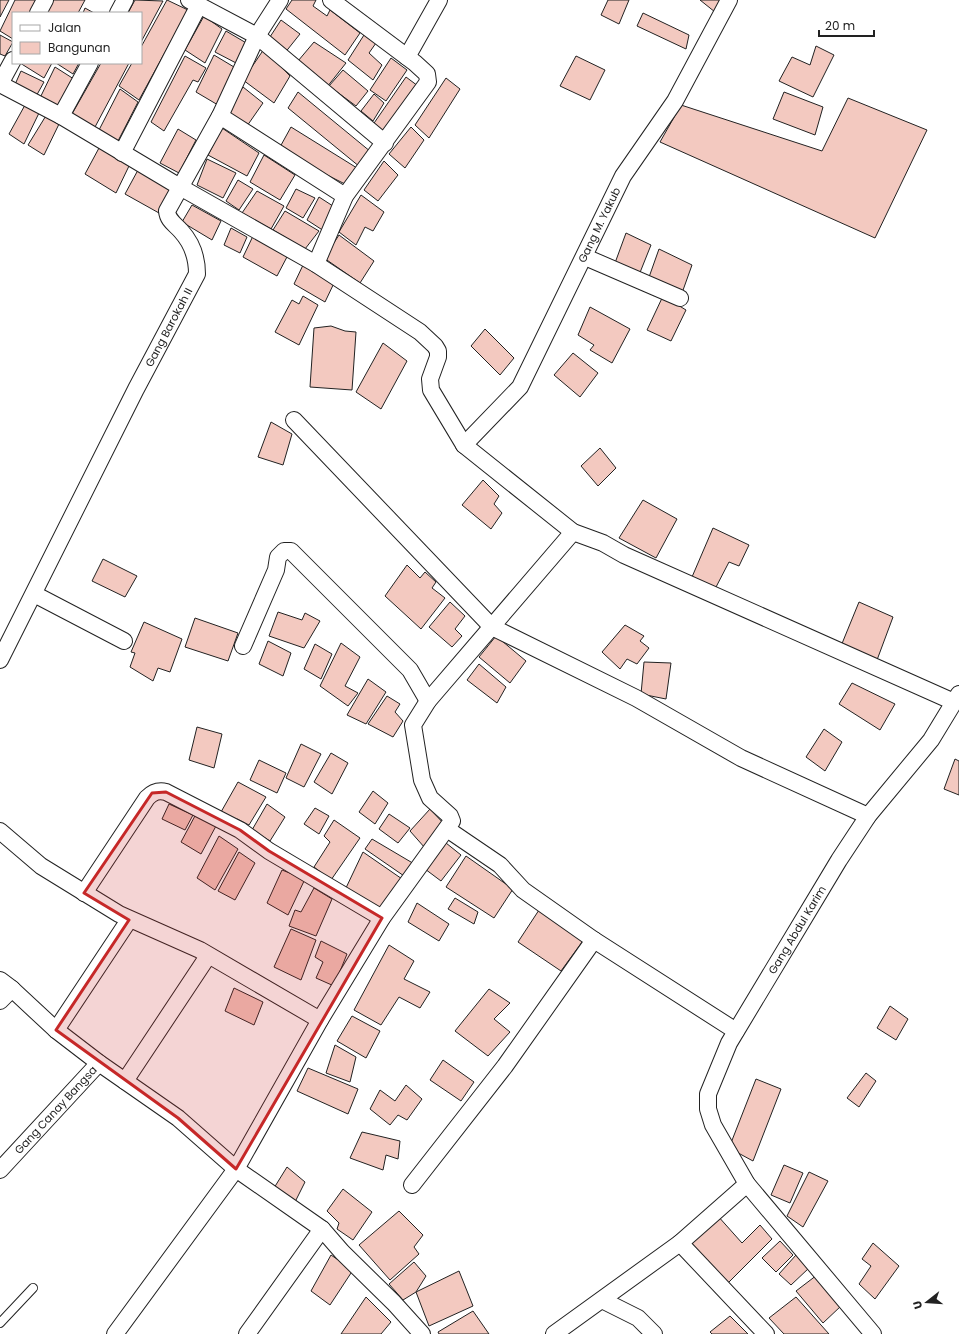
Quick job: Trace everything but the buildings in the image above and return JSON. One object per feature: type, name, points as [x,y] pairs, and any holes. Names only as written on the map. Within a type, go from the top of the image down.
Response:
[{"type":"street","points":[[39,12],[45,0]]},
{"type":"street","points":[[119,12],[125,0]]},
{"type":"street","name":"Gang Barokah II","points":[[0,660],[136,389],[197,274],[197,260],[192,247],[182,232],[168,218],[167,212],[220,116],[257,36],[280,0]]},
{"type":"street","points":[[316,264],[345,196],[428,82],[427,74],[407,57],[331,0]]},
{"type":"street","points":[[407,57],[439,0]]},
{"type":"street","name":"Gang M. Yakub","points":[[464,445],[520,387],[585,257],[608,205],[623,176],[675,101],[729,0]]},
{"type":"street","points":[[122,153],[194,3],[257,36],[385,143]]},
{"type":"street","points":[[12,62],[0,84],[61,116],[180,187],[316,264],[420,332],[435,346],[438,351],[438,357],[430,379],[431,390],[464,445],[573,532],[603,543],[624,555],[957,698]]},
{"type":"street","points":[[61,116],[89,64]]},
{"type":"street","points":[[220,116],[345,196]]},
{"type":"street","points":[[585,257],[680,298]]},
{"type":"street","points":[[294,420],[492,627],[636,698],[741,758],[868,816]]},
{"type":"street","points":[[116,1334],[236,1169],[320,1020],[382,918],[452,821],[450,816],[430,798],[422,780],[414,725],[428,701],[573,532]]},
{"type":"street","points":[[243,646],[276,570],[278,557],[284,551],[291,551],[410,670],[428,701]]},
{"type":"street","points":[[34,594],[124,641]]},
{"type":"street","name":"Gang Abdul Karim","points":[[873,1334],[747,1184],[713,1125],[708,1109],[708,1094],[729,1043],[835,867],[868,816],[931,740],[957,698]]},
{"type":"street","points":[[84,893],[146,798],[152,793],[159,791],[166,792],[240,830],[269,851],[382,918]]},
{"type":"street","points":[[447,829],[500,865],[523,890],[594,940],[736,1031]]},
{"type":"street","points":[[0,831],[40,866],[129,920],[200,950],[320,1020]]},
{"type":"street","points":[[56,1030],[129,920]]},
{"type":"street","points":[[412,1185],[505,1066],[594,940]]},
{"type":"street","points":[[125,1081],[208,956]]},
{"type":"street","points":[[0,1001],[6,984]]},
{"type":"street","name":"Gang Canay Bangsa","points":[[0,1170],[99,1063],[56,1030],[6,984]]},
{"type":"street","points":[[99,1063],[178,1118],[236,1169],[322,1229],[342,1252],[394,1303],[422,1334]]},
{"type":"street","points":[[554,1334],[680,1244],[747,1184]]},
{"type":"street","points":[[247,1334],[322,1229]]},
{"type":"street","points":[[680,1244],[766,1334]]},
{"type":"street","points":[[602,1300],[638,1318],[654,1334]]},
{"type":"lane","points":[[0,1323],[33,1288]]},
{"type":"highlighted area","points":[[166,792],[240,830],[269,851],[382,918],[236,1169],[178,1118],[56,1030],[129,920],[84,893],[152,793]]}]
